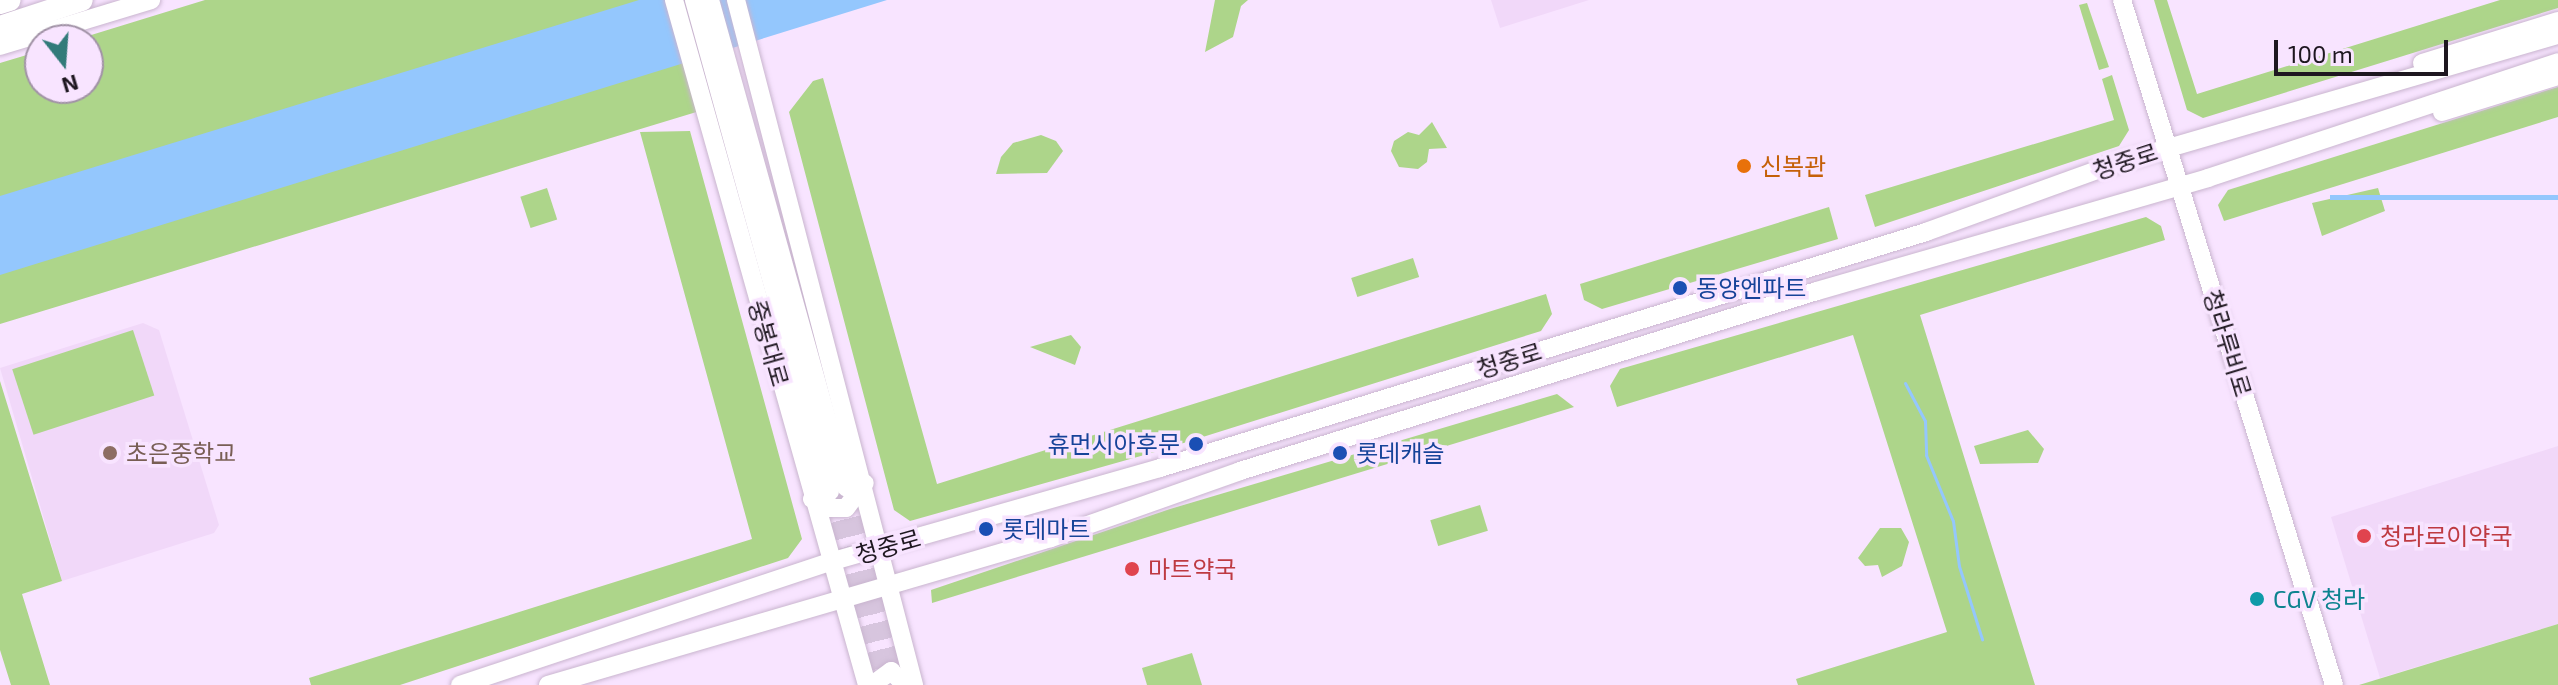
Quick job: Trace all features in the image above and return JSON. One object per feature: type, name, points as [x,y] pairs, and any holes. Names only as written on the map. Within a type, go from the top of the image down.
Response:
[{"type":"highway","points":[[0,3],[10,0]]},
{"type":"highway","points":[[0,27],[82,0]]},
{"type":"street","points":[[0,46],[151,0]]},
{"type":"street","name":"중봉대로","points":[[674,0],[703,110],[829,492]]},
{"type":"street","name":"중봉대로","points":[[694,0],[730,102]]},
{"type":"street","name":"중봉대로","points":[[710,0],[730,102],[829,492],[830,562],[869,685]]},
{"type":"street","points":[[736,0],[865,483],[914,685]]},
{"type":"street","name":"청라루비로","points":[[2122,0],[2334,685]]},
{"type":"street","points":[[2323,101],[2363,81],[2558,21]]},
{"type":"street","name":"청중로","points":[[460,685],[830,562],[1174,464],[1899,240],[2168,147],[2558,35]]},
{"type":"street","name":"청중로","points":[[548,685],[890,586],[1817,291],[1971,250],[2270,158],[2558,62]]},
{"type":"street","points":[[2270,158],[2315,151],[2558,76]]},
{"type":"street","points":[[829,492],[828,508],[846,508],[865,483]]},
{"type":"street","points":[[869,685],[891,671],[905,685]]},
{"type":"shaded area","points":[[1491,0],[1589,0],[1500,28]]},
{"type":"shaded area","name":"초은중학교","points":[[143,323],[159,330],[219,525],[214,533],[62,581],[0,368]]},
{"type":"shaded area","points":[[2558,446],[2558,624],[2380,678],[2331,517]]},
{"type":"green space","points":[[205,0],[661,0],[703,110],[0,324],[0,63],[24,56],[24,104],[104,104],[104,31]]},
{"type":"green space","points":[[1215,0],[1248,0],[1241,6],[1233,37],[1205,52]]},
{"type":"green space","points":[[2154,0],[2167,0],[2197,94],[2500,0],[2558,0],[2558,8],[2203,118],[2187,110]]},
{"type":"green space","points":[[2087,3],[2109,67],[2099,70],[2079,5]]},
{"type":"green space","points":[[2112,75],[2129,130],[2119,146],[1875,227],[1865,195],[2114,120],[2102,79]]},
{"type":"green space","points":[[823,78],[937,484],[1546,294],[1552,314],[1541,331],[1155,452],[910,521],[894,510],[789,112],[813,81]]},
{"type":"green space","points":[[2558,87],[2558,117],[2224,221],[2218,205],[2228,190]]},
{"type":"green space","points":[[1432,122],[1447,148],[1429,149],[1427,162],[1418,169],[1399,167],[1391,151],[1394,141],[1408,132],[1419,135]]},
{"type":"green space","points":[[690,131],[802,539],[788,558],[400,685],[311,685],[309,678],[752,539],[640,132]]},
{"type":"green space","points":[[1041,135],[1056,141],[1063,151],[1047,173],[996,174],[1001,157],[1013,143]]},
{"type":"green space","points":[[547,188],[557,219],[531,228],[520,197]]},
{"type":"green space","points":[[2378,188],[2385,211],[2322,236],[2312,203]]},
{"type":"green space","points":[[1829,207],[1838,239],[1602,309],[1584,300],[1580,284]]},
{"type":"green space","points":[[2146,217],[2161,226],[2165,240],[1920,315],[2035,685],[1798,685],[1796,679],[1947,632],[1853,335],[1617,407],[1610,386],[1620,369]]},
{"type":"green space","points":[[1413,258],[1419,277],[1357,297],[1351,278]]},
{"type":"green space","points":[[133,330],[154,396],[34,435],[12,369]]},
{"type":"green space","points":[[1071,335],[1081,347],[1075,365],[1030,347]]},
{"type":"green space","points":[[0,381],[62,581],[22,594],[50,685],[11,685],[0,650]]},
{"type":"green space","points":[[1557,394],[1574,407],[932,603],[931,590],[1170,509]]},
{"type":"green space","points":[[2028,430],[2044,449],[2038,463],[1980,464],[1974,446]]},
{"type":"green space","points":[[1480,505],[1488,531],[1438,546],[1430,520]]},
{"type":"green space","points":[[1880,528],[1901,528],[1909,542],[1902,566],[1882,577],[1878,565],[1865,566],[1858,558]]},
{"type":"green space","points":[[2558,624],[2558,685],[2359,685]]},
{"type":"green space","points":[[1192,653],[1202,685],[1147,685],[1142,668]]},
{"type":"water","points":[[639,0],[887,0],[0,275],[0,196]]},
{"type":"water","points":[[2330,195],[2558,195],[2558,200],[2330,200]]},
{"type":"waterway","points":[[1905,383],[1925,421],[1926,455],[1953,521],[1959,566],[1982,639]]},
{"type":"tunnel","points":[[847,491],[901,685]]},
{"type":"tunnel","points":[[831,495],[883,685]]},
{"type":"place","name":"신복관","points":[[1744,166]]},
{"type":"place","name":"동양엔파트","points":[[1680,288]]},
{"type":"place","name":"휴먼시아후문","points":[[1196,444]]},
{"type":"place","name":"초은중학교","points":[[110,453]]},
{"type":"place","name":"롯데캐슬","points":[[1340,453]]},
{"type":"place","name":"롯데마트","points":[[986,529]]},
{"type":"place","name":"청라로이약국","points":[[2364,536]]},
{"type":"place","name":"마트약국","points":[[1132,569]]},
{"type":"place","name":"CGV 청라","points":[[2257,599]]}]
